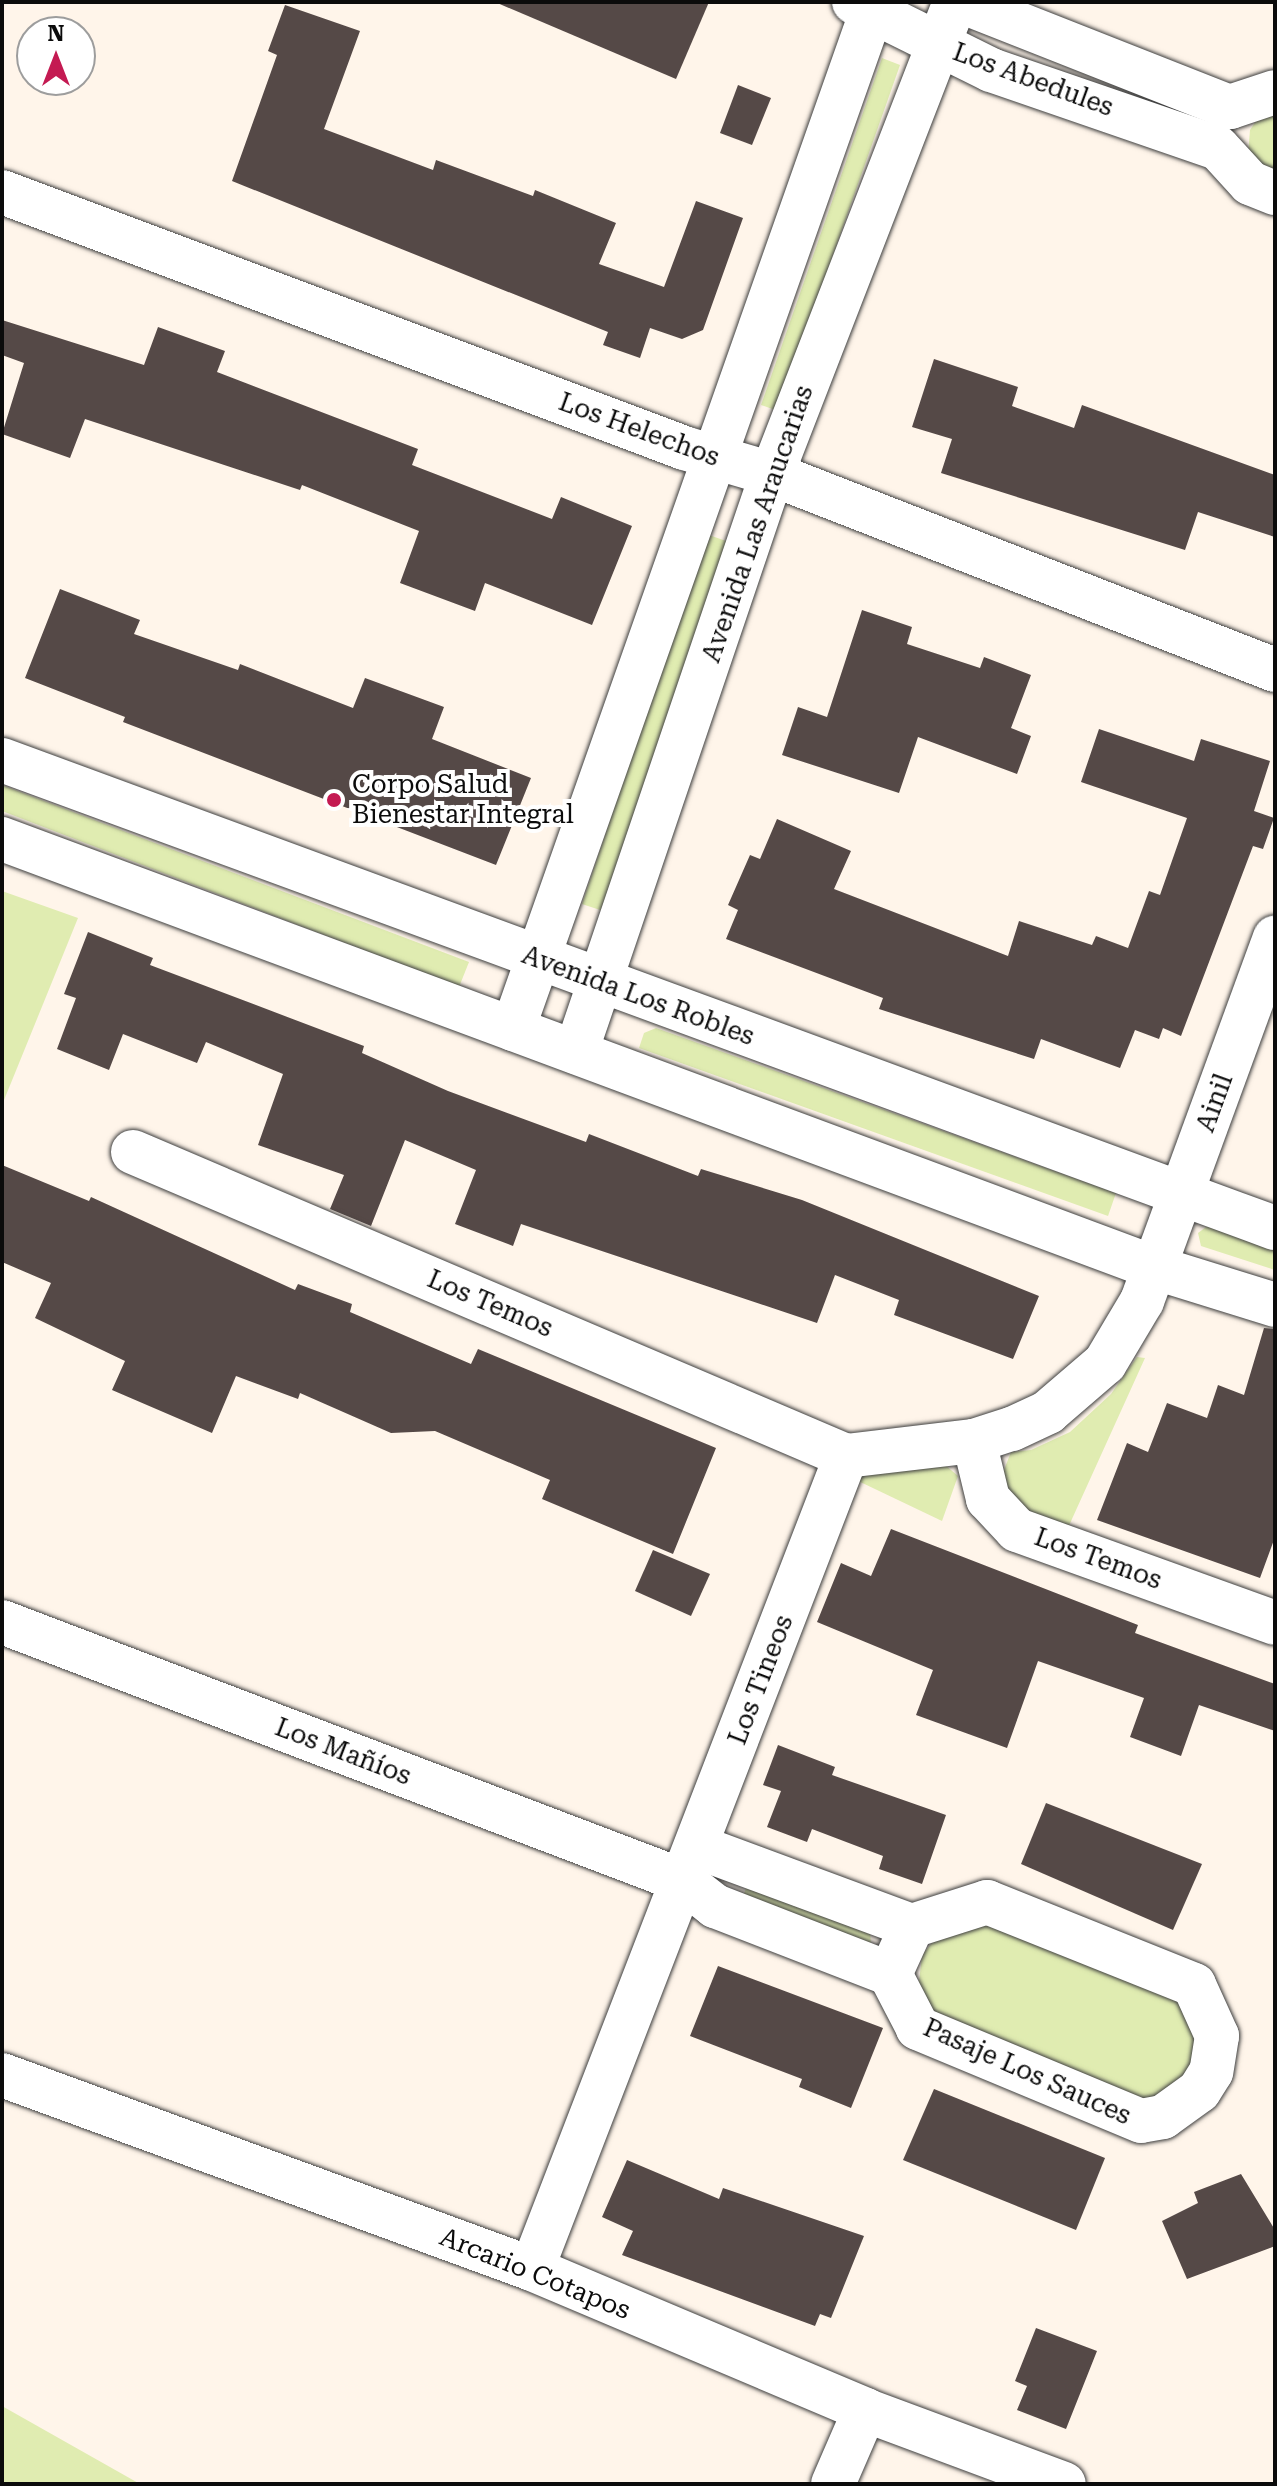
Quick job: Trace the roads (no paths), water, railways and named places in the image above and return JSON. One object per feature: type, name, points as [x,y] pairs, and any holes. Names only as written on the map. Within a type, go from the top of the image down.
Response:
[{"type":"street","name":"Avenida Las Araucarias","points":[[576,1052],[772,474],[955,2]]},
{"type":"street","name":"Los Abedules","points":[[963,2],[1230,107]]},
{"type":"street","name":"Los Abedules","points":[[867,5],[938,46],[1218,148],[1250,183],[1275,193]]},
{"type":"street","points":[[513,1029],[867,5]]},
{"type":"street","points":[[1218,148],[1230,107],[1275,92]]},
{"type":"street","name":"Los Helechos","points":[[2,192],[710,458],[772,474],[1275,670]]},
{"type":"street","name":"Avenida Los Robles","points":[[2,760],[1180,1197],[1275,1228]]},
{"type":"street","points":[[2,839],[1153,1267],[1275,1305]]},
{"type":"street","name":"Ainil","points":[[1153,1267],[1275,938]]},
{"type":"street","name":"Los Temos","points":[[133,1152],[846,1456]]},
{"type":"street","points":[[846,1456],[974,1441],[1036,1418],[1080,1388],[1126,1333],[1153,1267]]},
{"type":"street","name":"Los Temos","points":[[974,1441],[988,1499],[1017,1530],[1275,1623]]},
{"type":"street","name":"Los Tineos","points":[[532,2269],[846,1456]]},
{"type":"street","name":"Los Mañíos","points":[[2,1622],[690,1864]]},
{"type":"street","points":[[690,1864],[912,1926],[890,1974],[715,1906],[690,1864]]},
{"type":"street","name":"Pasaje Los Sauces","points":[[890,1974],[918,2028],[1141,2121],[1183,2107],[1211,2072],[1214,2018],[1194,1985],[987,1902],[912,1926]]},
{"type":"street","name":"Arcario Cotapos","points":[[2,2075],[532,2269],[865,2410],[1064,2484]]},
{"type":"street","points":[[833,2484],[865,2410]]},
{"type":"place","name":"Corpo Salud Bienestar Integral","points":[[334,800]]}]
